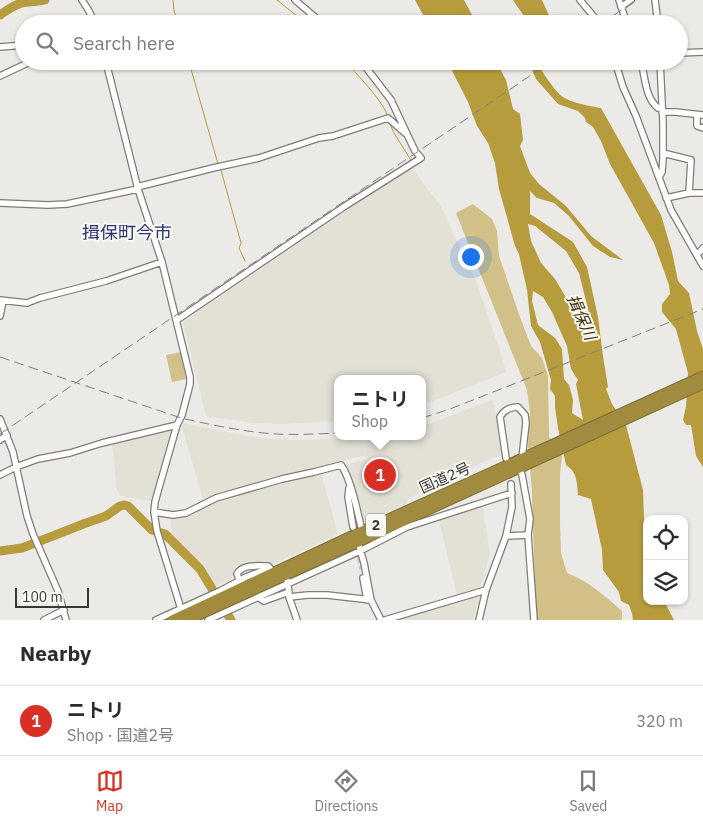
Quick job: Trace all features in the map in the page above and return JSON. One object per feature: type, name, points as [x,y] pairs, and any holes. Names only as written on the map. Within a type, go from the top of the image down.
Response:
[{"type":"highway","name":"国道2号","points":[[172,620],[287,580],[519,468],[528,458],[703,376]]},
{"type":"highway","name":"国道2号","points":[[221,602],[272,570],[358,529],[703,384]]},
{"type":"street","points":[[82,0],[92,15]]},
{"type":"street","points":[[296,0],[313,15]]},
{"type":"street","points":[[580,0],[592,15]]},
{"type":"street","points":[[620,0],[624,15]]},
{"type":"street","points":[[621,7],[632,0]]},
{"type":"street","points":[[655,0],[657,15]]},
{"type":"street","points":[[0,47],[15,46]]},
{"type":"street","points":[[0,53],[7,47]]},
{"type":"street","points":[[688,53],[703,52]]},
{"type":"street","points":[[0,76],[15,69]]},
{"type":"street","points":[[108,70],[137,188],[162,262],[190,377],[182,415],[177,425],[154,502],[157,531],[184,616]]},
{"type":"street","points":[[177,320],[344,206],[420,158],[391,100],[368,70]]},
{"type":"street","points":[[618,70],[671,210],[703,266]]},
{"type":"street","points":[[643,70],[648,93],[658,108],[700,115],[697,126],[703,128]]},
{"type":"street","points":[[659,177],[662,172],[663,153],[660,70]]},
{"type":"street","points":[[0,203],[67,204],[259,158],[388,118],[408,136]]},
{"type":"street","points":[[663,153],[691,160],[689,192]]},
{"type":"street","points":[[666,198],[689,192],[703,193]]},
{"type":"street","points":[[697,255],[703,248]]},
{"type":"street","points":[[0,316],[2,300],[27,303],[106,281],[162,262]]},
{"type":"street","points":[[506,458],[500,417],[513,407],[518,407],[525,415],[528,458]]},
{"type":"street","points":[[0,419],[13,452],[27,516],[58,591],[66,620]]},
{"type":"street","points":[[0,475],[38,459],[70,453],[102,443],[177,425]]},
{"type":"street","points":[[0,440],[7,435]]},
{"type":"street","points":[[154,512],[173,515],[186,513],[216,498],[282,479],[341,465],[349,484],[358,529]]},
{"type":"street","points":[[519,468],[530,518],[528,535],[534,620]]},
{"type":"street","points":[[349,484],[348,497],[358,529]]},
{"type":"street","points":[[479,620],[486,590],[506,536],[512,507],[511,484]]},
{"type":"street","points":[[369,600],[364,563],[359,546],[406,527],[512,493]]},
{"type":"street","points":[[506,536],[528,535]]},
{"type":"street","points":[[239,579],[237,574],[240,568],[247,566],[268,566],[272,570]]},
{"type":"street","points":[[362,569],[369,600],[380,620]]},
{"type":"street","points":[[287,580],[297,620]]},
{"type":"street","points":[[386,620],[486,590]]},
{"type":"street","points":[[259,598],[264,601],[289,594],[326,594],[369,600]]},
{"type":"street","points":[[156,620],[184,616],[221,602]]},
{"type":"street","points":[[208,620],[221,602]]},
{"type":"street","points":[[44,620],[64,610]]},
{"type":"shaded area","points":[[415,0],[464,0],[472,15],[423,15]]},
{"type":"shaded area","points":[[513,0],[542,0],[549,15],[523,15]]},
{"type":"shaded area","points":[[452,70],[501,70],[506,80],[513,109],[520,114],[523,140],[520,146],[530,173],[539,184],[566,206],[591,236],[623,260],[610,257],[593,246],[569,216],[554,203],[537,198],[530,191],[530,214],[573,242],[587,267],[598,317],[608,387],[606,389],[612,404],[626,425],[643,490],[643,605],[666,605],[674,620],[633,620],[629,605],[621,601],[619,592],[603,570],[602,550],[591,499],[578,495],[574,474],[566,465],[558,428],[555,396],[550,389],[551,380],[540,342],[531,326],[527,290],[519,254],[499,189],[495,163],[488,143],[477,126],[468,102]],"holes":[[[528,224],[535,226],[566,251],[579,273],[590,317],[590,321],[586,323],[574,311],[555,279],[541,263],[531,241]],[[533,291],[543,297],[567,346],[571,369],[578,380],[576,384],[583,420],[572,413],[573,400],[569,385],[564,379],[562,349],[555,338],[538,325],[532,301]]]},
{"type":"shaded area","points":[[532,70],[542,70],[552,86],[566,99],[601,108],[661,215],[678,281],[689,293],[703,349],[703,467],[696,456],[691,425],[686,425],[683,420],[686,406],[688,373],[676,329],[662,312],[662,304],[670,294],[669,285],[654,243],[610,164],[593,127],[586,122],[585,118],[578,111],[558,104],[536,79]]},
{"type":"shaded area","points":[[407,169],[414,171],[440,205],[476,281],[506,372],[426,403],[426,375],[334,375],[334,421],[285,424],[253,423],[206,416],[183,322]]},
{"type":"shaded area","points":[[473,204],[492,219],[497,231],[499,256],[520,317],[531,346],[542,358],[548,376],[549,437],[562,456],[560,474],[561,553],[567,573],[589,585],[622,611],[622,620],[536,620],[532,492],[528,445],[530,412],[527,390],[456,213]]},
{"type":"shaded area","points":[[181,352],[186,379],[172,382],[166,355]]},
{"type":"shaded area","points":[[493,400],[502,455],[487,460],[408,499],[405,505],[362,523],[345,465],[367,459],[363,442],[366,456],[352,458],[314,470],[266,479],[203,499],[182,427],[183,423],[270,439],[426,440],[426,425]]},
{"type":"shaded area","points":[[170,428],[172,432],[151,501],[121,496],[117,490],[112,443]]},
{"type":"shaded area","points":[[321,473],[338,534],[274,564],[262,562],[239,566],[231,579],[216,586],[187,551],[171,538],[171,518],[182,517],[218,500],[292,479]]},
{"type":"shaded area","points":[[483,508],[490,554],[480,588],[457,595],[439,520],[469,510]]},
{"type":"shaded area","points":[[476,595],[480,596],[473,620],[399,620]]},
{"type":"waterway","points":[[0,15],[20,3],[45,0]]},
{"type":"waterway","points":[[173,0],[176,15]]},
{"type":"waterway","points":[[277,0],[296,15]]},
{"type":"waterway","points":[[191,70],[218,164]]},
{"type":"waterway","points":[[353,70],[374,94],[388,116]]},
{"type":"waterway","points":[[389,122],[412,162]]},
{"type":"waterway","points":[[221,170],[241,243],[239,248],[245,261]]},
{"type":"waterway","points":[[0,551],[22,548],[106,516],[120,506],[128,506],[152,530],[165,534],[200,569],[231,620]]},
{"type":"tunnel","points":[[358,549],[362,569]]},
{"type":"railway","points":[[614,15],[636,0]]},
{"type":"railway","points":[[0,434],[539,70]]},
{"type":"railway","points":[[426,417],[450,409],[703,309]]},
{"type":"railway","points":[[0,357],[181,418],[264,433],[334,433]]},
{"type":"place","name":"ニトリ","points":[[380,475]]},
{"type":"district","name":"揖保町今市","points":[[127,233]]},
{"type":"water label","name":"揖保川","points":[[582,317]]}]
